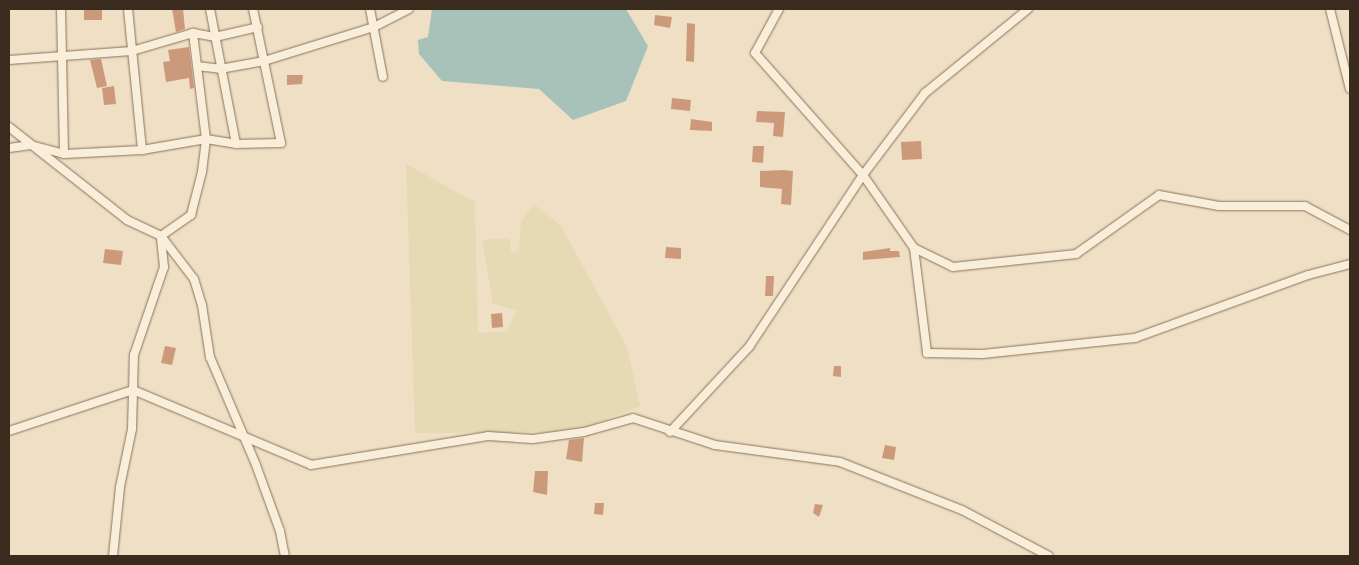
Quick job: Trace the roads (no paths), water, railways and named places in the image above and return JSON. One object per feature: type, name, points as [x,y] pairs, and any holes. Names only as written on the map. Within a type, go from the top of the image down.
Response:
[{"type":"street","points":[[61,9],[64,54],[64,154]]},
{"type":"street","points":[[128,9],[142,150]]},
{"type":"street","points":[[210,9],[220,69],[236,144]]},
{"type":"street","points":[[9,148],[31,145],[64,154],[142,150],[206,139],[236,144],[281,143],[253,9]]},
{"type":"street","points":[[370,9],[383,77]]},
{"type":"street","points":[[197,66],[220,69],[264,61],[374,27],[409,9]]},
{"type":"street","points":[[779,9],[755,53],[862,175],[914,248],[927,353],[982,354],[1135,338],[1308,275],[1350,264]]},
{"type":"street","points":[[670,432],[749,348],[862,175],[925,92],[1028,9]]},
{"type":"street","points":[[1330,9],[1350,89]]},
{"type":"street","points":[[9,60],[64,54],[132,51],[193,33],[215,37],[258,27]]},
{"type":"street","points":[[161,236],[191,215],[206,139],[193,33]]},
{"type":"street","points":[[9,127],[127,220],[161,236],[194,279],[202,305],[210,357],[240,434],[256,465],[285,556]]},
{"type":"street","points":[[914,248],[953,267],[1076,254],[1159,195],[1219,206],[1305,206],[1350,230]]},
{"type":"street","points":[[113,556],[120,488],[132,429],[134,355],[164,267],[161,236]]},
{"type":"street","points":[[9,431],[133,390],[311,465],[488,436],[533,438],[584,432],[633,418],[670,432],[715,445],[840,462],[962,510],[1049,556]]},
{"type":"water","points":[[432,9],[626,9],[648,46],[626,101],[573,120],[539,89],[442,81],[419,54],[418,40],[428,37]]}]
